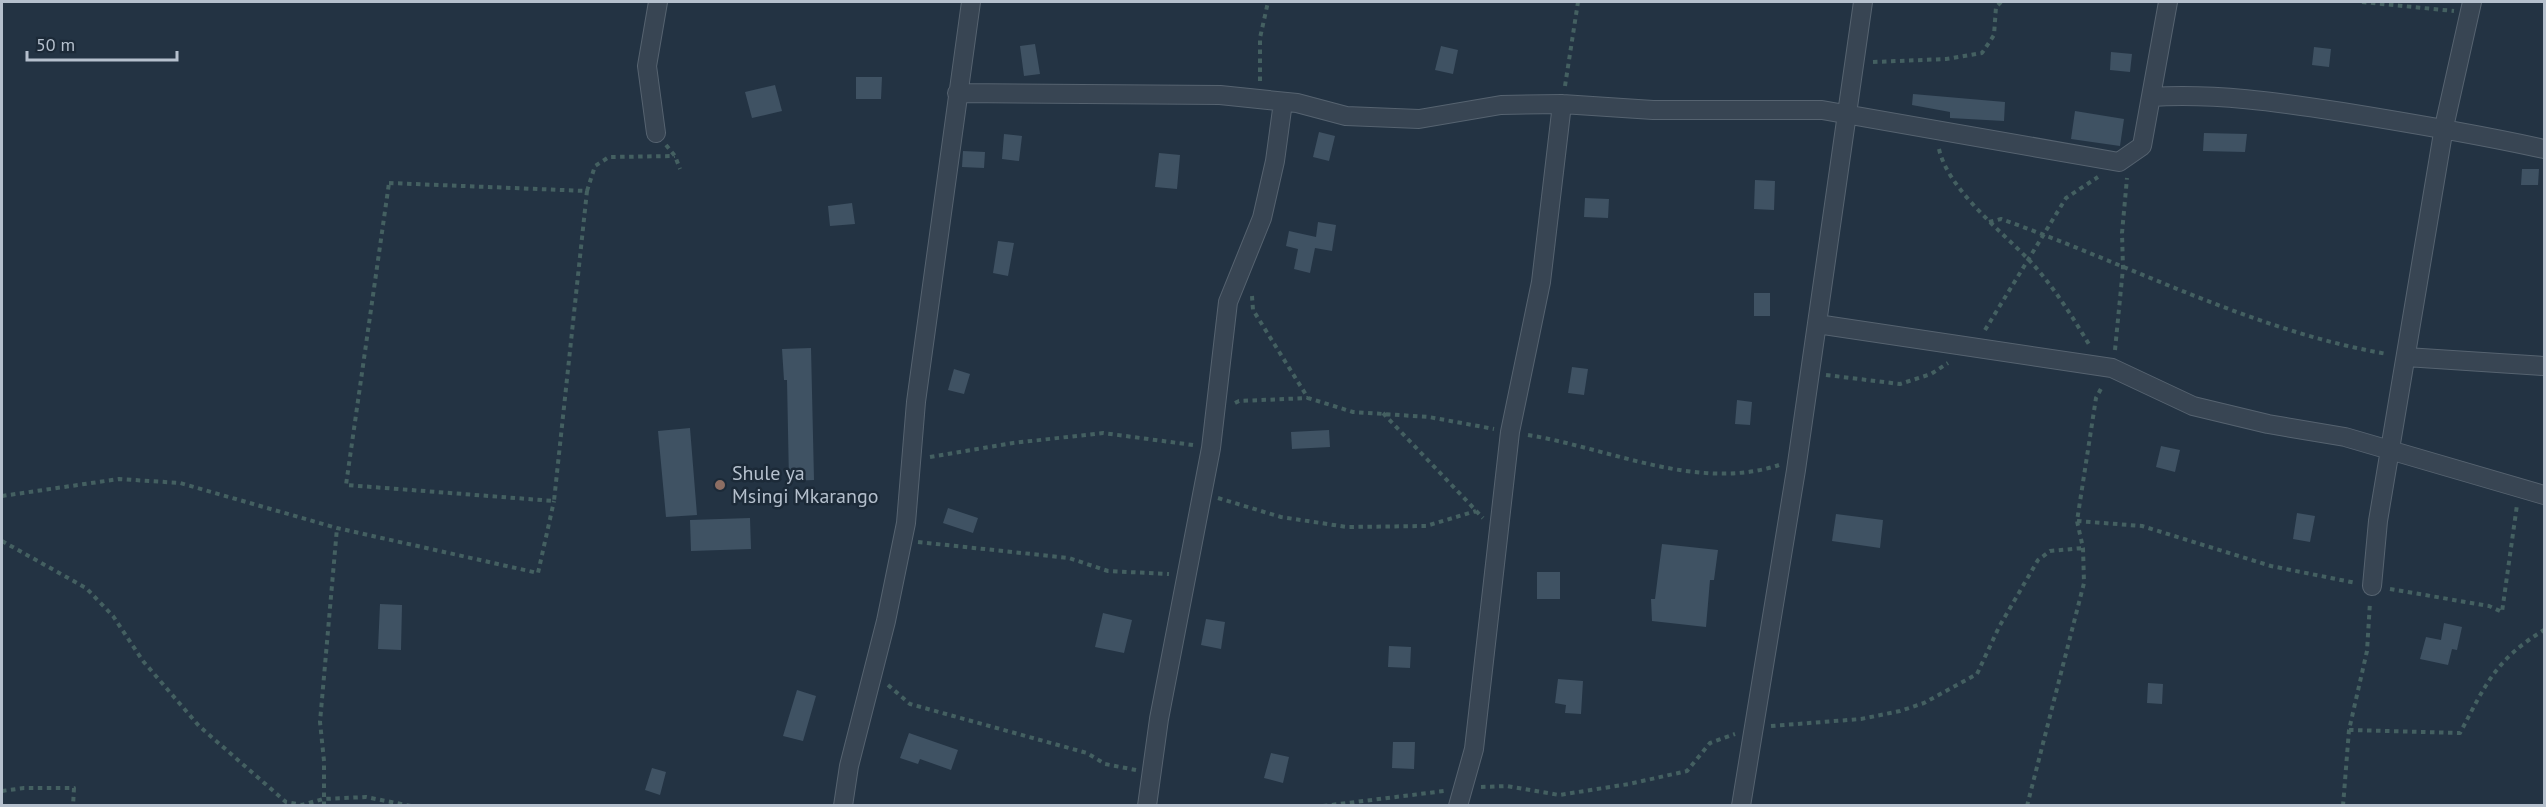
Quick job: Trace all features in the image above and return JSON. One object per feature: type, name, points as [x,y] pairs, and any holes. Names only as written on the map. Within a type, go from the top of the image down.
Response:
[{"type":"street","points":[[656,133],[647,66],[658,2]]},
{"type":"street","points":[[843,806],[849,766],[873,673],[903,539],[916,402],[971,2]]},
{"type":"street","points":[[1741,806],[1818,324],[1863,2]]},
{"type":"street","points":[[957,93],[1220,95],[1283,102],[1346,116],[1419,119],[1502,105],[1562,104],[1653,110],[1822,110],[2123,159],[2142,146],[2168,2]]},
{"type":"street","points":[[2372,586],[2378,521],[2444,127],[2471,7]]},
{"type":"street","points":[[2151,97],[2199,94],[2444,127],[2544,149]]},
{"type":"street","points":[[1148,806],[1160,719],[1211,448],[1228,302],[1262,218],[1275,161],[1283,102]]},
{"type":"street","points":[[1460,797],[1474,749],[1510,432],[1541,282],[1562,104]]},
{"type":"street","points":[[1818,324],[2107,367],[2193,406],[2268,424],[2345,437],[2390,452],[2544,495]]},
{"type":"street","points":[[2406,357],[2544,366]]},
{"type":"path","points":[[1260,99],[1260,38],[1268,2]]},
{"type":"path","points":[[1562,104],[1578,2]]},
{"type":"path","points":[[1855,64],[1947,59],[1982,53],[1994,35],[1996,8],[2001,2]]},
{"type":"path","points":[[2362,2],[2471,7]]},
{"type":"path","points":[[1934,130],[1940,156],[1961,188],[1989,222],[2028,259],[2107,367]]},
{"type":"path","points":[[656,133],[675,156],[680,169]]},
{"type":"path","points":[[2,496],[119,479],[180,483],[337,528],[538,573],[554,501],[587,191],[595,166],[609,158],[675,156]]},
{"type":"path","points":[[1810,373],[1900,384],[1931,374],[1957,357],[1990,325],[2066,198],[2123,159]]},
{"type":"path","points":[[2027,806],[2084,583],[2083,548],[2077,521],[2096,398],[2107,367],[2123,268],[2123,159]]},
{"type":"path","points":[[554,501],[346,485],[389,183],[587,191]]},
{"type":"path","points":[[1989,222],[2001,219],[2123,268],[2336,345],[2406,357]]},
{"type":"path","points":[[1251,287],[1253,310],[1308,398]]},
{"type":"path","points":[[1214,417],[1239,401],[1308,398],[1353,412],[1382,412],[1429,417],[1552,440],[1661,468],[1724,472],[1763,470],[1797,459]]},
{"type":"path","points":[[1382,412],[1498,534]]},
{"type":"path","points":[[911,460],[1013,443],[1103,433],[1211,448]]},
{"type":"path","points":[[2077,521],[2142,526],[2271,566],[2489,606],[2502,612],[2520,489]]},
{"type":"path","points":[[1203,494],[1281,517],[1347,527],[1426,526],[1476,511]]},
{"type":"path","points":[[324,806],[322,799],[321,691],[331,620],[337,528]]},
{"type":"path","points":[[903,539],[1069,558],[1108,571],[1188,576]]},
{"type":"path","points":[[2,541],[86,588],[113,616],[143,661],[199,726],[286,802],[302,805],[322,799],[366,797],[411,806]]},
{"type":"path","points":[[1323,806],[1460,797],[1507,786],[1558,795],[1629,784],[1687,771],[1710,742],[1754,728],[1861,719],[1900,711],[1933,698],[1977,674],[1999,627],[2038,560],[2050,551],[2083,548]]},
{"type":"path","points":[[2343,806],[2349,730],[2367,651],[2372,586]]},
{"type":"path","points":[[2349,730],[2460,733],[2492,673],[2522,643],[2544,630]]},
{"type":"path","points":[[873,673],[910,704],[1087,753],[1105,764],[1152,773]]},
{"type":"path","points":[[2,791],[24,788],[74,788],[73,806]]},
{"type":"building","points":[[1035,44],[1040,74],[1024,76],[1020,46]]},
{"type":"building","points":[[1441,46],[1458,50],[1453,74],[1435,70]]},
{"type":"building","points":[[2314,47],[2331,49],[2329,67],[2312,65]]},
{"type":"building","points":[[2111,52],[2132,54],[2130,72],[2110,70]]},
{"type":"building","points":[[856,77],[882,77],[881,99],[856,99]]},
{"type":"building","points":[[775,85],[782,111],[752,118],[745,92]]},
{"type":"building","points":[[1913,94],[2005,102],[2004,121],[1950,118],[1950,112],[1912,105]]},
{"type":"building","points":[[2075,111],[2124,119],[2120,146],[2071,139]]},
{"type":"building","points":[[1319,132],[1335,136],[1329,161],[1313,157]]},
{"type":"building","points":[[2204,133],[2247,134],[2245,152],[2203,151]]},
{"type":"building","points":[[1004,134],[1022,136],[1019,161],[1002,159]]},
{"type":"building","points":[[963,151],[985,152],[984,168],[962,167]]},
{"type":"building","points":[[1159,153],[1180,155],[1177,189],[1155,187]]},
{"type":"building","points":[[2522,169],[2539,169],[2538,185],[2521,185]]},
{"type":"building","points":[[1755,180],[1775,181],[1774,210],[1754,209]]},
{"type":"building","points":[[1585,198],[1609,199],[1608,218],[1584,217]]},
{"type":"building","points":[[852,203],[855,224],[830,226],[828,206]]},
{"type":"building","points":[[1318,222],[1336,225],[1332,251],[1315,248],[1310,273],[1294,269],[1298,249],[1286,246],[1289,231],[1316,237]]},
{"type":"building","points":[[998,241],[1014,243],[1008,276],[993,273]]},
{"type":"building","points":[[1754,293],[1770,293],[1770,316],[1754,316]]},
{"type":"building","points":[[811,348],[814,480],[789,481],[787,380],[784,380],[782,349]]},
{"type":"building","points":[[1572,367],[1588,369],[1584,395],[1568,393]]},
{"type":"building","points":[[954,369],[970,374],[964,394],[948,390]]},
{"type":"building","points":[[1737,400],[1752,402],[1750,425],[1735,424]]},
{"type":"building","points":[[690,428],[697,515],[666,517],[658,431]]},
{"type":"building","points":[[1329,430],[1330,447],[1292,449],[1291,432]]},
{"type":"building","points":[[2161,446],[2180,450],[2175,472],[2156,467]]},
{"type":"building","points":[[948,508],[978,518],[973,533],[943,523]]},
{"type":"building","points":[[2297,513],[2315,516],[2310,542],[2293,539]]},
{"type":"building","points":[[1836,514],[1883,520],[1880,548],[1832,541]]},
{"type":"building","points":[[750,518],[751,549],[691,551],[690,520]]},
{"type":"building","points":[[1662,544],[1718,550],[1714,580],[1710,580],[1706,627],[1652,621],[1651,599],[1655,599]]},
{"type":"building","points":[[1537,572],[1560,572],[1560,599],[1537,599]]},
{"type":"building","points":[[380,604],[402,605],[401,650],[378,649]]},
{"type":"building","points":[[1103,613],[1132,620],[1124,653],[1095,647]]},
{"type":"building","points":[[1206,619],[1225,622],[1221,649],[1201,645]]},
{"type":"building","points":[[2444,623],[2462,627],[2457,650],[2452,649],[2448,665],[2420,659],[2426,637],[2441,640]]},
{"type":"building","points":[[1389,646],[1411,647],[1410,668],[1388,667]]},
{"type":"building","points":[[1558,679],[1583,681],[1581,714],[1565,713],[1566,705],[1555,703]]},
{"type":"building","points":[[2148,683],[2163,684],[2162,704],[2147,703]]},
{"type":"building","points":[[797,690],[816,696],[803,741],[783,736]]},
{"type":"building","points":[[909,733],[958,750],[951,770],[920,759],[918,764],[900,758]]},
{"type":"building","points":[[1393,742],[1415,742],[1414,769],[1392,768]]},
{"type":"building","points":[[1271,753],[1289,757],[1283,783],[1264,778]]},
{"type":"building","points":[[652,768],[666,772],[660,795],[645,790]]},
{"type":"place","name":"Shule ya Msingi Mkarango","points":[[720,485]]}]
